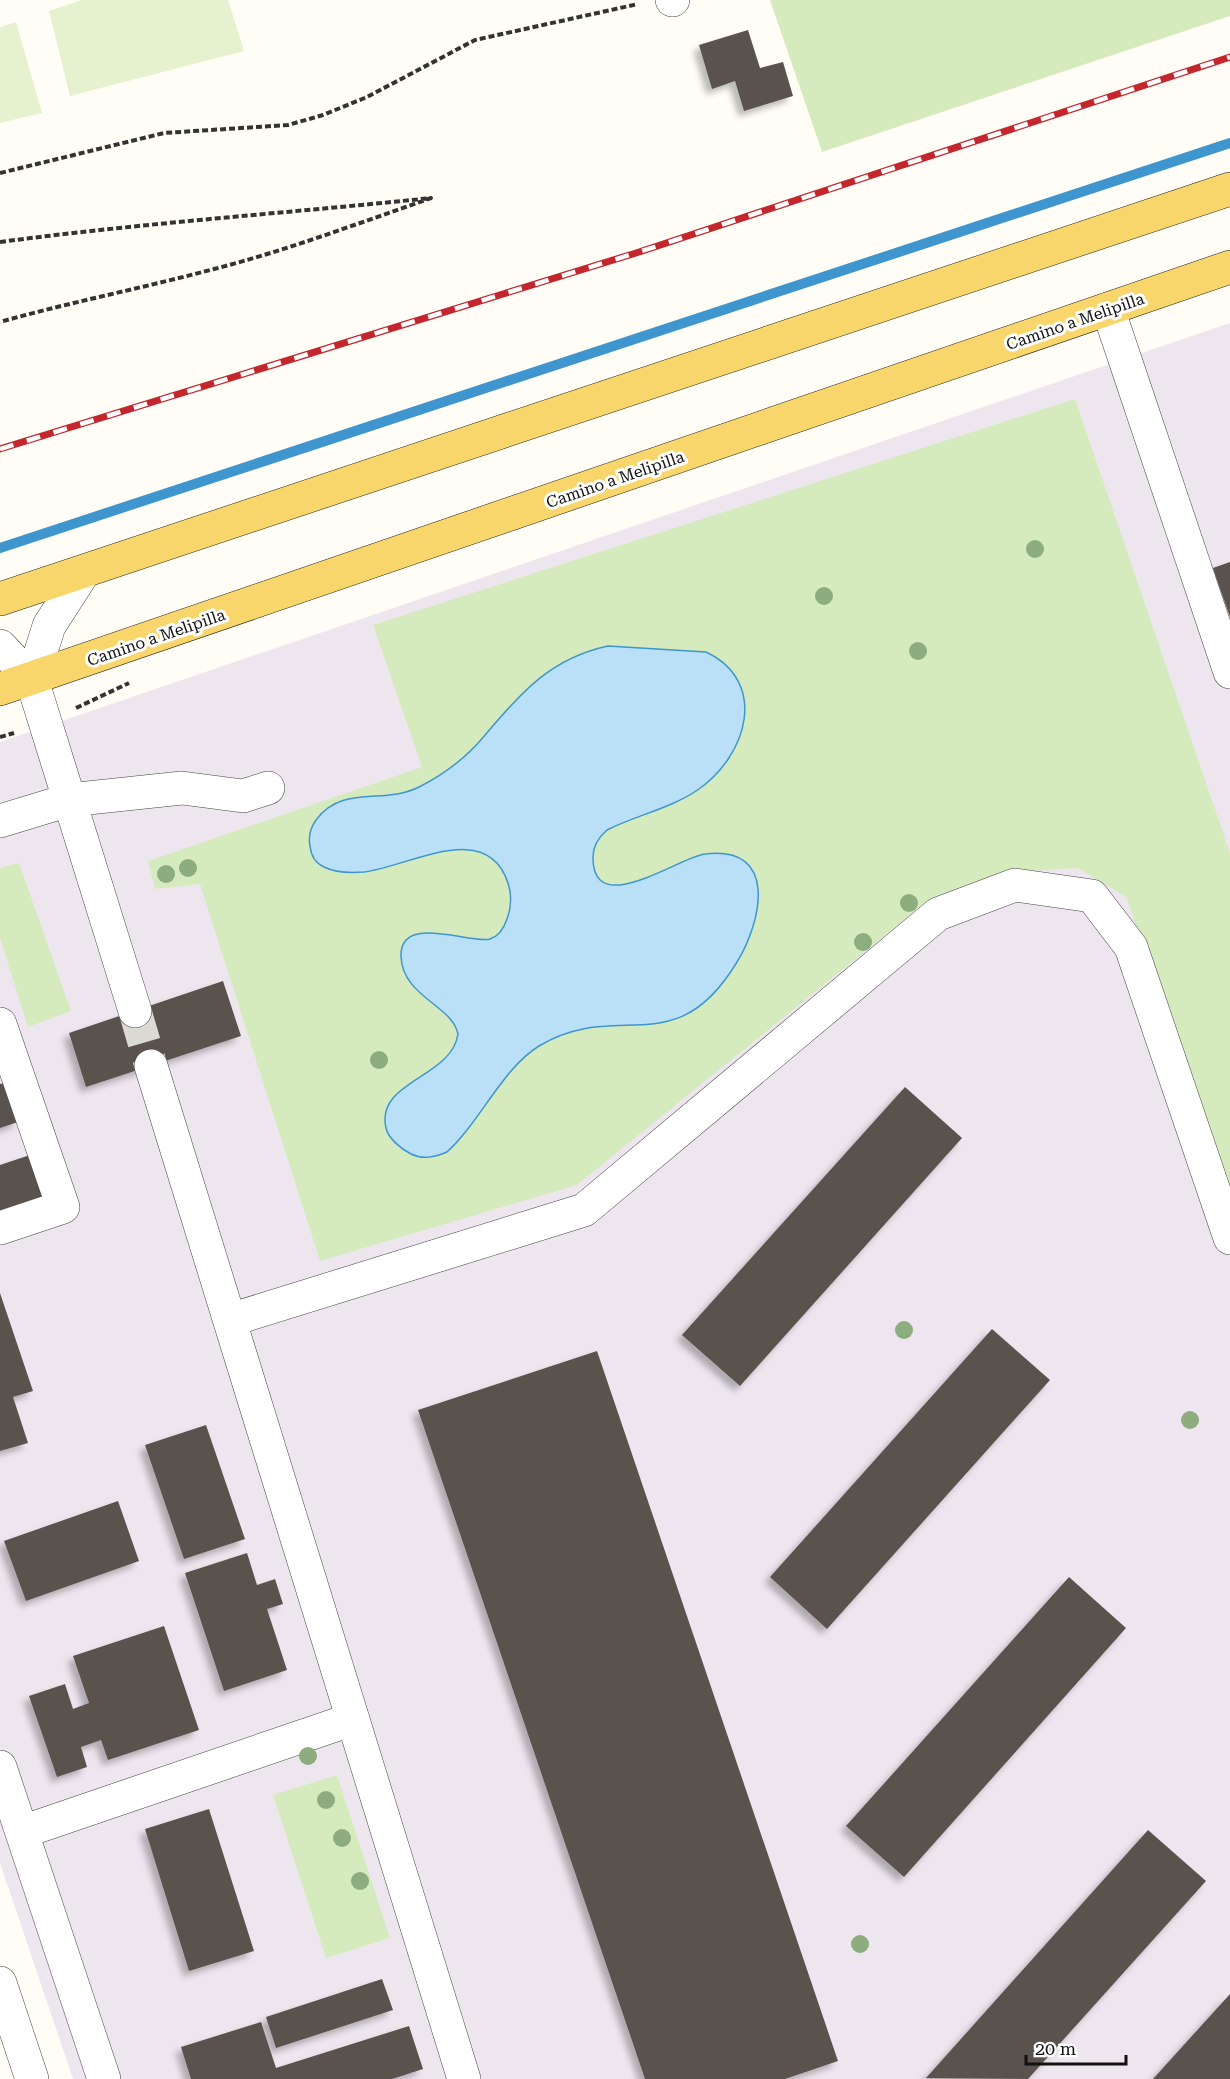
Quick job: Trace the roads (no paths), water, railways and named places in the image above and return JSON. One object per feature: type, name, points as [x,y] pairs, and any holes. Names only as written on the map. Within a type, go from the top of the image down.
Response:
[{"type":"main road","points":[[0,599],[1230,189]]},
{"type":"main road","name":"Camino a Melipilla","points":[[0,690],[1230,267]]},
{"type":"street","points":[[1108,309],[1230,672]]},
{"type":"street","points":[[32,680],[49,626],[83,573]]},
{"type":"street","points":[[0,646],[32,680],[135,1011]]},
{"type":"street","points":[[0,821],[69,800],[182,788],[243,796],[268,788]]},
{"type":"street","points":[[230,1320],[584,1209],[938,914],[1015,885],[1092,896],[1131,947],[1230,1238]]},
{"type":"street","points":[[0,1024],[63,1207],[0,1228]]},
{"type":"street","points":[[151,1066],[464,2079]]},
{"type":"street","points":[[22,1832],[353,1719]]},
{"type":"street","points":[[0,1767],[104,2079]]},
{"type":"street","points":[[0,1983],[32,2079]]},
{"type":"water","points":[[608,646],[706,652],[726,665],[738,681],[744,700],[744,719],[739,739],[729,757],[716,775],[699,789],[689,796],[604,833],[593,853],[597,875],[607,884],[622,885],[659,873],[693,857],[705,854],[729,854],[745,862],[754,874],[758,890],[753,927],[746,946],[714,993],[691,1012],[668,1021],[644,1025],[595,1027],[568,1033],[539,1046],[514,1068],[459,1140],[447,1152],[429,1157],[416,1156],[407,1152],[389,1136],[386,1128],[386,1112],[392,1100],[402,1089],[443,1061],[453,1049],[458,1034],[447,1015],[410,982],[404,971],[401,957],[404,944],[412,936],[424,933],[481,940],[493,938],[503,928],[508,915],[510,897],[508,883],[498,864],[483,853],[465,850],[445,851],[364,872],[329,869],[312,856],[309,842],[311,829],[326,809],[338,802],[351,798],[406,792],[438,776],[472,750],[512,704],[540,678],[570,659]]},
{"type":"waterway","points":[[0,548],[1230,143]]},
{"type":"tunnel","points":[[135,1011],[151,1066]]},
{"type":"railway","points":[[0,449],[636,253],[1230,57]]}]
